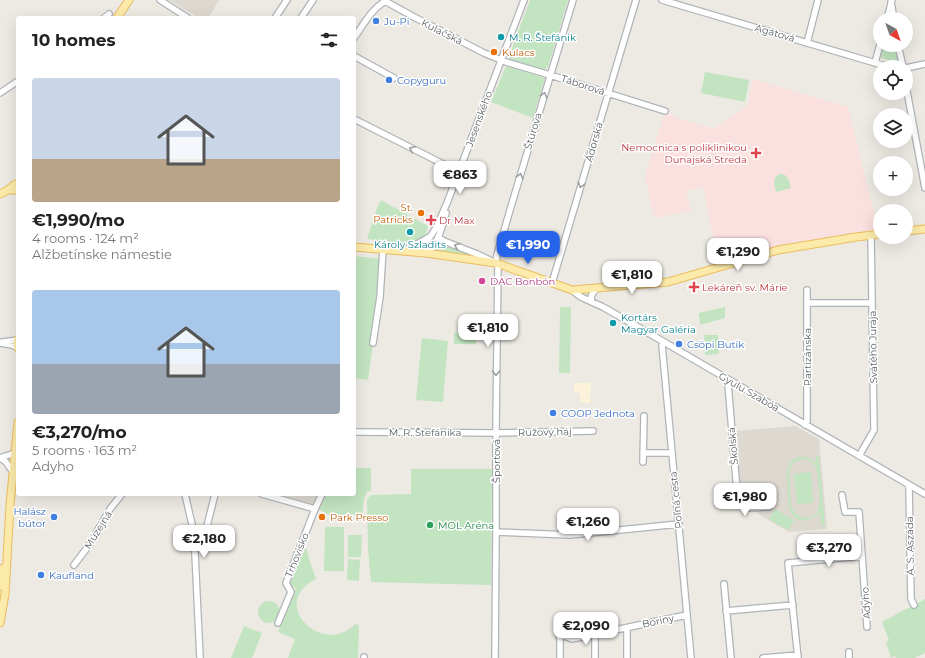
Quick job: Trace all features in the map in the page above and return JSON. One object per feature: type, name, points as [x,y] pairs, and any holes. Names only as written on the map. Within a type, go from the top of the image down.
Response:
[{"type":"main road","points":[[118,16],[129,0]]},
{"type":"main road","points":[[0,194],[16,184]]},
{"type":"main road","points":[[8,190],[16,190]]},
{"type":"main road","points":[[913,230],[925,228]]},
{"type":"main road","points":[[356,249],[383,249],[426,253],[497,264],[572,290],[668,282],[778,250],[871,236]]},
{"type":"main road","points":[[0,623],[7,572],[7,546],[16,442]]},
{"type":"main road","points":[[0,586],[7,546]]},
{"type":"street","points":[[160,0],[185,16]]},
{"type":"street","points":[[276,16],[287,0]]},
{"type":"street","points":[[302,16],[313,0]]},
{"type":"street","name":"Jesenského","points":[[430,236],[448,203],[524,0]]},
{"type":"street","name":"Štúrova","points":[[497,264],[497,255],[573,0]]},
{"type":"street","name":"Ádorská","points":[[552,283],[636,0]]},
{"type":"street","name":"Agátová","points":[[662,0],[873,62]]},
{"type":"street","points":[[807,43],[818,0]]},
{"type":"street","points":[[356,35],[374,9],[386,1]]},
{"type":"street","name":"Kulačská","points":[[386,1],[421,21],[501,60]]},
{"type":"street","points":[[888,12],[891,1]]},
{"type":"street","points":[[891,1],[893,12]]},
{"type":"street","points":[[177,16],[178,12]]},
{"type":"street","points":[[356,57],[394,78]]},
{"type":"street","name":"Táborová","points":[[501,60],[665,110]]},
{"type":"street","points":[[913,67],[925,64]]},
{"type":"street","points":[[0,93],[16,82]]},
{"type":"street","points":[[909,100],[925,188]]},
{"type":"street","points":[[356,120],[459,172]]},
{"type":"street","points":[[426,253],[433,246],[438,237],[447,212],[448,203]]},
{"type":"street","points":[[402,251],[419,244],[430,236]]},
{"type":"street","points":[[426,253],[426,245],[430,236]]},
{"type":"street","name":"Svätého Juraja","points":[[859,456],[874,430],[871,236]]},
{"type":"street","points":[[438,237],[497,264]]},
{"type":"street","points":[[373,343],[380,297],[383,249]]},
{"type":"street","name":"Športová","points":[[495,658],[497,264]]},
{"type":"street","points":[[592,302],[592,294],[596,289]]},
{"type":"street","name":"Gyulu Szabóa","points":[[572,290],[581,297],[664,342],[925,494]]},
{"type":"street","name":"Partizánska","points":[[805,425],[807,421],[807,290]]},
{"type":"street","points":[[807,303],[872,303]]},
{"type":"street","points":[[0,343],[16,339]]},
{"type":"street","name":"Poľná cesta","points":[[664,342],[662,345],[671,453],[691,658]]},
{"type":"street","points":[[0,343],[16,347]]},
{"type":"street","name":"Školská","points":[[730,381],[728,384],[738,503],[746,508],[769,507]]},
{"type":"street","points":[[643,462],[644,416]]},
{"type":"street","name":"Ružový háj","points":[[496,432],[593,431]]},
{"type":"street","name":"M. R. Štefánika","points":[[356,432],[496,432]]},
{"type":"street","points":[[0,458],[15,452]]},
{"type":"street","points":[[643,453],[671,453]]},
{"type":"street","points":[[0,458],[6,462],[13,472]]},
{"type":"street","name":"Á. S. Aszáda","points":[[909,486],[911,599],[914,605]]},
{"type":"street","name":"Adyho","points":[[842,495],[844,512],[859,512],[867,627]]},
{"type":"street","name":"Múzejná","points":[[74,566],[90,544],[110,509],[120,496]]},
{"type":"street","points":[[185,496],[194,533],[200,658]]},
{"type":"street","points":[[195,545],[207,526],[214,496]]},
{"type":"street","points":[[269,496],[315,509]]},
{"type":"street","name":"Trhovisko","points":[[278,623],[291,592],[286,583],[321,496]]},
{"type":"street","points":[[496,532],[570,535],[679,524]]},
{"type":"street","points":[[192,525],[204,530]]},
{"type":"street","points":[[763,658],[798,656],[788,563],[862,556]]},
{"type":"street","points":[[724,584],[731,658]]},
{"type":"street","points":[[726,611],[793,605]]},
{"type":"street","name":"Boriny","points":[[560,658],[559,634],[572,639],[687,615]]},
{"type":"street","points":[[627,628],[627,658]]},
{"type":"street","points":[[595,634],[595,658]]},
{"type":"shaded area","points":[[169,0],[219,0],[209,16],[196,16]]},
{"type":"shaded area","name":"Nemocnica s poliklinikou Dunajská Streda","points":[[753,79],[848,107],[873,210],[873,231],[776,247],[718,260],[703,187],[686,191],[691,211],[654,218],[645,176],[665,111],[678,118],[714,129],[748,105]]},
{"type":"shaded area","points":[[574,383],[591,383],[590,403],[580,402],[580,393],[574,393]]},
{"type":"shaded area","points":[[795,426],[819,439],[827,529],[789,532],[758,514],[757,500],[741,500],[735,431]]},
{"type":"shaded area","points":[[281,496],[318,496],[314,506]]},
{"type":"green space","points":[[530,0],[568,0],[548,67],[544,70],[508,59]]},
{"type":"green space","points":[[880,52],[898,52],[900,60],[888,60],[878,57]]},
{"type":"green space","points":[[506,66],[545,78],[533,118],[491,102]]},
{"type":"green space","points":[[705,72],[749,80],[745,102],[701,93]]},
{"type":"green space","points":[[780,174],[787,177],[791,188],[776,192],[774,184],[775,179],[777,175]]},
{"type":"green space","points":[[381,200],[428,226],[426,233],[418,241],[406,244],[367,239]]},
{"type":"green space","points":[[439,241],[470,253],[468,258],[434,251]]},
{"type":"green space","points":[[356,256],[382,259],[380,297],[368,380],[356,378]]},
{"type":"green space","points":[[560,307],[571,307],[570,373],[559,373]]},
{"type":"green space","points":[[725,307],[725,318],[700,325],[699,313]]},
{"type":"green space","points":[[454,333],[476,334],[476,344],[454,344]]},
{"type":"green space","points":[[704,335],[718,335],[719,354],[705,355]]},
{"type":"green space","points":[[422,338],[448,341],[443,402],[416,400]]},
{"type":"green space","points":[[816,456],[819,456],[825,525],[821,525],[820,512],[812,518],[808,520],[800,520],[796,518],[790,510],[788,503],[787,471],[790,462],[799,457],[806,457],[816,463]],"holes":[[[802,459],[812,462],[816,469],[820,500],[819,507],[814,516],[805,518],[793,511],[791,506],[789,470],[794,462]]]},
{"type":"green space","points":[[356,468],[371,468],[371,491],[367,492],[364,498],[363,512],[342,520],[326,513],[318,507],[323,496],[356,496]]},
{"type":"green space","name":"MOL Aréna","points":[[411,469],[492,469],[491,585],[371,582],[368,550],[367,500],[371,495],[411,494]]},
{"type":"green space","points":[[811,472],[813,503],[797,504],[794,474]]},
{"type":"green space","points":[[775,509],[794,520],[788,530],[769,519]]},
{"type":"green space","points":[[325,527],[344,527],[344,571],[324,571]]},
{"type":"green space","points":[[348,535],[362,535],[361,557],[348,557]]},
{"type":"green space","points":[[304,547],[307,550],[316,579],[302,589],[297,601],[298,613],[305,623],[316,631],[329,635],[342,633],[355,624],[359,625],[358,658],[288,658],[295,639],[278,632],[296,588],[291,586],[290,583]]},
{"type":"green space","points":[[348,559],[360,560],[359,581],[347,580]]},
{"type":"green space","points":[[925,599],[925,653],[915,658],[896,658],[895,656],[891,658],[886,642],[889,640],[882,622]]},
{"type":"green space","points":[[265,601],[273,601],[280,608],[280,616],[273,623],[265,623],[258,616],[258,608]]},
{"type":"green space","points":[[244,626],[262,633],[252,658],[231,658]]},
{"type":"place","name":"Ju-Pi","points":[[376,21]]},
{"type":"place","name":"M. R. Štefánik","points":[[501,37]]},
{"type":"place","name":"Kulacs","points":[[494,52]]},
{"type":"place","name":"Copyguru","points":[[389,80]]},
{"type":"place","name":"Nemocnica s poliklinikou Dunajská Streda","points":[[756,153]]},
{"type":"place","name":"St. Patricks","points":[[421,213]]},
{"type":"place","name":"Dr Max","points":[[431,220]]},
{"type":"place","name":"Károly Szladits","points":[[410,232]]},
{"type":"place","name":"DAC Bonbón","points":[[482,281]]},
{"type":"place","name":"Lekáreň sv. Márie","points":[[694,287]]},
{"type":"place","name":"Kortárs Magyar Galéria","points":[[613,323]]},
{"type":"place","name":"Csöpi Butik","points":[[679,344]]},
{"type":"place","name":"COOP Jednota","points":[[553,413]]},
{"type":"place","name":"Halász bútor","points":[[54,517]]},
{"type":"place","name":"Park Presso","points":[[322,517]]},
{"type":"place","name":"MOL Aréna","points":[[430,525]]},
{"type":"place","name":"Kaufland","points":[[41,575]]}]
